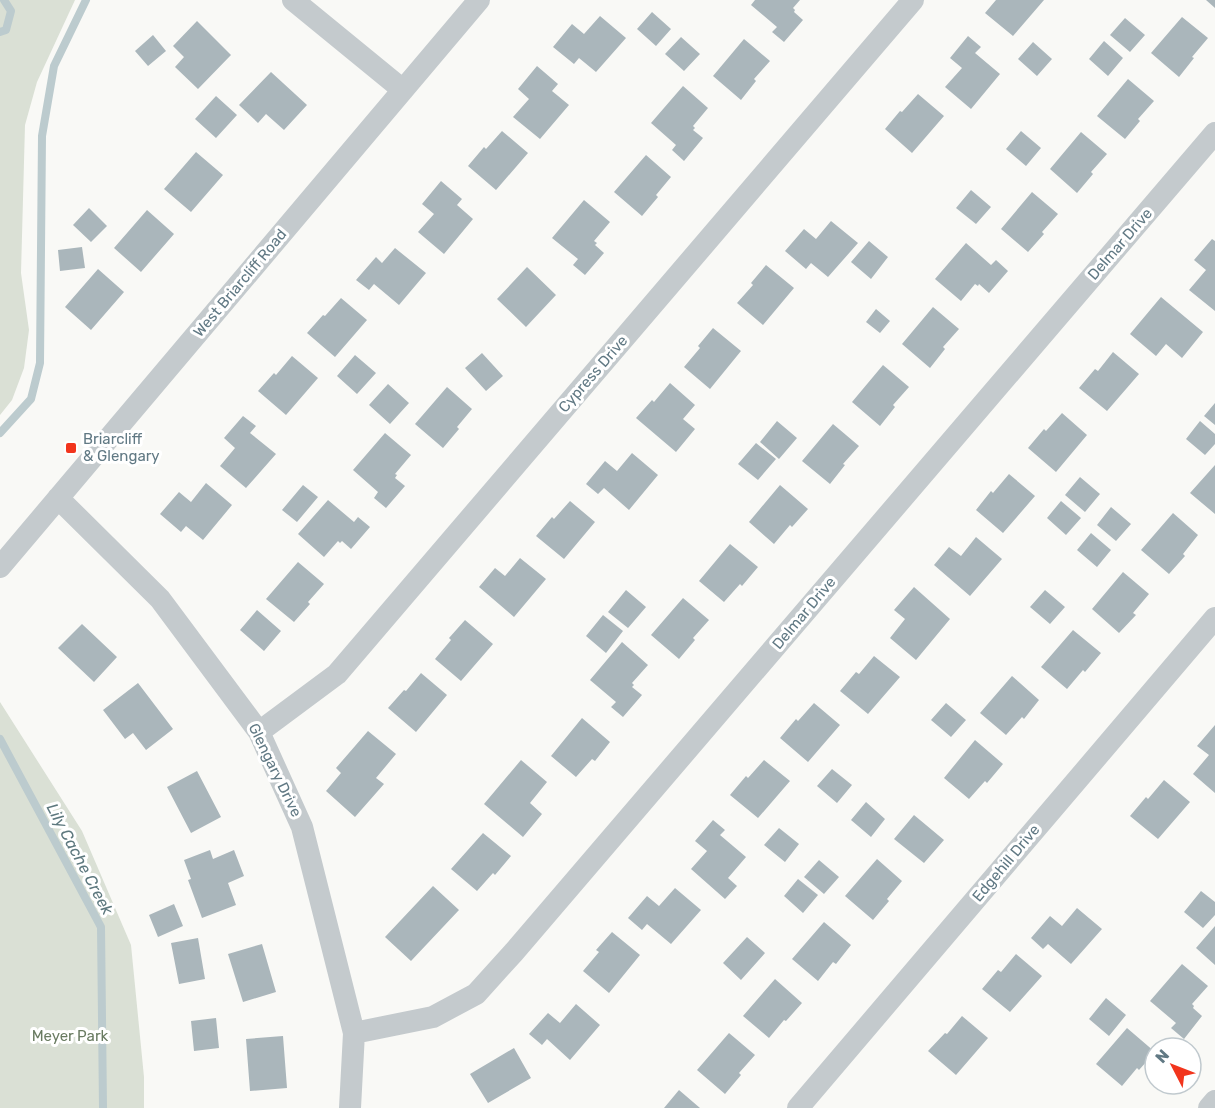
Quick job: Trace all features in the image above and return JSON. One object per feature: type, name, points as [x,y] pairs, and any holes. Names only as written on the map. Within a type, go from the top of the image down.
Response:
[{"type":"street","points":[[293,0],[403,90]]},
{"type":"street","name":"West Briarcliff Road","points":[[0,567],[479,0]]},
{"type":"street","name":"Cypress Drive","points":[[259,732],[337,674],[913,0]]},
{"type":"street","name":"Delmar Drive","points":[[354,1033],[432,1017],[477,994],[1215,133]]},
{"type":"street","name":"Glengary Drive","points":[[58,498],[160,599],[259,732],[302,827],[354,1033],[350,1108]]},
{"type":"street","name":"Edgehill Drive","points":[[798,1108],[1215,618]]},
{"type":"street","points":[[1209,1108],[1215,1101]]},
{"type":"green space","points":[[0,0],[75,0],[37,82],[25,125],[21,273],[29,330],[24,368],[12,400],[0,415]]},
{"type":"green space","name":"Meyer Park","points":[[0,702],[82,831],[131,945],[144,1077],[144,1108],[0,1108]]},
{"type":"building","points":[[755,0],[800,0],[793,8],[803,20],[784,42],[772,32],[777,27],[751,5]]},
{"type":"building","points":[[996,0],[1044,0],[1013,36],[985,13]]},
{"type":"building","points":[[1206,0],[1215,0],[1215,8]]},
{"type":"building","points":[[652,12],[671,29],[656,46],[637,29]]},
{"type":"building","points":[[600,16],[626,38],[596,72],[579,58],[574,64],[553,47],[572,24],[584,34]]},
{"type":"building","points":[[1182,17],[1208,38],[1179,77],[1151,53]]},
{"type":"building","points":[[1125,18],[1145,35],[1130,52],[1110,35]]},
{"type":"building","points":[[197,21],[231,55],[198,89],[175,67],[184,57],[173,46]]},
{"type":"building","points":[[153,35],[166,51],[148,66],[135,51]]},
{"type":"building","points":[[968,36],[981,47],[975,53],[1000,74],[971,109],[945,87],[962,68],[950,58]]},
{"type":"building","points":[[681,37],[700,54],[684,71],[665,54]]},
{"type":"building","points":[[744,39],[770,61],[754,79],[756,81],[741,100],[713,76]]},
{"type":"building","points":[[1104,41],[1123,58],[1108,76],[1089,59]]},
{"type":"building","points":[[1033,42],[1052,59],[1037,76],[1018,59]]},
{"type":"building","points":[[537,66],[558,84],[552,91],[569,105],[540,139],[513,117],[529,99],[518,89]]},
{"type":"building","points":[[271,72],[307,105],[284,130],[266,114],[258,123],[239,105]]},
{"type":"building","points":[[1128,79],[1154,101],[1125,139],[1097,116]]},
{"type":"building","points":[[683,86],[708,108],[693,126],[695,128],[693,130],[703,138],[684,161],[672,150],[676,145],[651,123]]},
{"type":"building","points":[[918,94],[944,116],[912,153],[885,129]]},
{"type":"building","points":[[216,96],[237,115],[216,138],[195,119]]},
{"type":"building","points":[[502,131],[528,153],[496,190],[468,166]]},
{"type":"building","points":[[1021,131],[1041,148],[1026,166],[1006,149]]},
{"type":"building","points":[[1081,132],[1107,154],[1077,193],[1050,169]]},
{"type":"building","points":[[196,152],[223,175],[191,212],[164,189]]},
{"type":"building","points":[[646,155],[671,177],[642,216],[614,192]]},
{"type":"building","points":[[441,181],[462,199],[457,205],[473,219],[444,254],[418,232],[434,214],[422,204]]},
{"type":"building","points":[[971,190],[991,207],[976,224],[956,208]]},
{"type":"building","points":[[1032,192],[1058,214],[1028,252],[1001,229]]},
{"type":"building","points":[[584,200],[610,222],[594,241],[604,253],[585,275],[573,265],[578,259],[552,238]]},
{"type":"building","points":[[89,208],[107,226],[91,242],[73,225]]},
{"type":"building","points":[[147,210],[174,234],[141,272],[114,248]]},
{"type":"building","points":[[831,221],[858,243],[828,277],[811,263],[806,269],[785,251],[804,229],[816,239]]},
{"type":"building","points":[[1212,239],[1215,241],[1215,311],[1189,290],[1206,270],[1194,260]]},
{"type":"building","points":[[869,241],[888,257],[871,279],[851,262]]},
{"type":"building","points":[[966,243],[991,265],[996,260],[1008,271],[989,293],[979,284],[978,286],[975,284],[961,301],[935,279]]},
{"type":"building","points":[[82,247],[85,268],[60,271],[58,250]]},
{"type":"building","points":[[395,248],[426,273],[399,305],[374,284],[369,290],[356,280],[376,257],[382,263]]},
{"type":"building","points":[[766,265],[794,288],[763,325],[737,303]]},
{"type":"building","points":[[527,267],[556,295],[526,327],[497,299]]},
{"type":"building","points":[[98,269],[124,292],[91,330],[65,307]]},
{"type":"building","points":[[1161,297],[1203,332],[1182,358],[1166,344],[1156,356],[1130,334]]},
{"type":"building","points":[[341,298],[367,320],[335,357],[307,333]]},
{"type":"building","points":[[933,307],[959,329],[943,347],[945,349],[930,368],[902,344]]},
{"type":"building","points":[[876,309],[890,321],[880,333],[866,322]]},
{"type":"building","points":[[713,328],[741,351],[710,389],[684,367]]},
{"type":"building","points":[[1113,352],[1139,374],[1107,411],[1079,388],[1095,369],[1098,371]]},
{"type":"building","points":[[482,353],[503,376],[486,391],[465,368]]},
{"type":"building","points":[[355,355],[376,373],[357,394],[337,376]]},
{"type":"building","points":[[292,356],[318,378],[286,415],[258,391]]},
{"type":"building","points":[[883,365],[909,387],[893,405],[895,407],[880,426],[852,402]]},
{"type":"building","points":[[670,383],[695,405],[683,419],[695,429],[676,452],[636,418]]},
{"type":"building","points":[[388,384],[409,403],[390,424],[369,405]]},
{"type":"building","points":[[447,387],[472,409],[443,448],[415,424]]},
{"type":"building","points":[[1215,403],[1215,425],[1204,416]]},
{"type":"building","points":[[1062,413],[1087,435],[1056,472],[1028,448]]},
{"type":"building","points":[[243,416],[256,426],[250,433],[276,454],[246,488],[220,466],[235,448],[224,438]]},
{"type":"building","points":[[777,421],[797,438],[779,459],[760,442]]},
{"type":"building","points":[[1200,421],[1215,434],[1215,444],[1205,455],[1186,439]]},
{"type":"building","points":[[833,424],[859,446],[830,484],[802,461]]},
{"type":"building","points":[[385,433],[411,455],[395,474],[397,475],[395,478],[405,486],[386,508],[374,498],[378,492],[353,470]]},
{"type":"building","points":[[756,443],[776,459],[758,480],[738,464]]},
{"type":"building","points":[[632,453],[658,475],[629,510],[604,488],[598,494],[586,484],[605,461],[617,471]]},
{"type":"building","points":[[1215,465],[1215,514],[1190,493]]},
{"type":"building","points":[[1009,474],[1035,496],[1003,533],[976,510]]},
{"type":"building","points":[[1080,477],[1100,494],[1085,512],[1065,495]]},
{"type":"building","points":[[206,483],[232,505],[203,540],[186,526],[181,532],[160,514],[179,492],[191,502]]},
{"type":"building","points":[[303,485],[318,497],[297,522],[282,510]]},
{"type":"building","points":[[780,485],[808,509],[774,544],[749,522]]},
{"type":"building","points":[[328,500],[354,522],[358,517],[370,527],[351,549],[342,541],[340,543],[338,541],[324,557],[298,534]]},
{"type":"building","points":[[570,501],[595,522],[564,559],[536,536]]},
{"type":"building","points":[[1061,501],[1081,518],[1066,535],[1047,518]]},
{"type":"building","points":[[1111,507],[1131,524],[1116,541],[1097,525]]},
{"type":"building","points":[[1173,513],[1198,535],[1183,554],[1185,556],[1169,574],[1141,550]]},
{"type":"building","points":[[1091,533],[1111,550],[1097,567],[1077,550]]},
{"type":"building","points":[[976,537],[1002,559],[970,596],[934,565],[949,547],[961,556]]},
{"type":"building","points":[[730,544],[758,567],[724,602],[699,581]]},
{"type":"building","points":[[520,558],[546,579],[514,617],[479,587],[495,568],[505,576]]},
{"type":"building","points":[[298,562],[324,584],[294,622],[266,599]]},
{"type":"building","points":[[1123,572],[1149,594],[1133,613],[1136,615],[1119,633],[1092,609]]},
{"type":"building","points":[[914,587],[950,619],[916,660],[890,638],[905,619],[894,610]]},
{"type":"building","points":[[626,590],[646,607],[628,628],[608,612]]},
{"type":"building","points":[[1045,590],[1065,607],[1050,624],[1030,607]]},
{"type":"building","points":[[683,598],[709,620],[679,659],[651,635]]},
{"type":"building","points":[[257,610],[281,631],[264,651],[240,630]]},
{"type":"building","points":[[603,615],[623,631],[606,653],[586,636]]},
{"type":"building","points":[[465,620],[493,644],[461,681],[435,659]]},
{"type":"building","points":[[82,624],[117,657],[94,682],[58,648]]},
{"type":"building","points":[[1073,630],[1101,653],[1067,689],[1041,667]]},
{"type":"building","points":[[622,642],[648,665],[632,683],[634,685],[632,687],[642,695],[623,717],[611,707],[616,702],[590,680]]},
{"type":"building","points":[[874,656],[900,677],[868,714],[840,691]]},
{"type":"building","points":[[421,673],[447,695],[416,732],[388,708]]},
{"type":"building","points":[[1012,676],[1039,700],[1024,719],[1022,717],[1006,735],[980,713]]},
{"type":"building","points":[[138,683],[173,729],[146,750],[133,733],[125,739],[103,710]]},
{"type":"building","points":[[814,703],[840,725],[808,762],[780,738]]},
{"type":"building","points":[[946,703],[966,720],[951,737],[931,720]]},
{"type":"building","points":[[582,718],[610,742],[595,761],[592,759],[576,777],[551,756]]},
{"type":"building","points":[[1215,725],[1215,793],[1193,774],[1209,755],[1197,746]]},
{"type":"building","points":[[368,731],[396,754],[376,778],[384,784],[355,817],[326,791],[341,773],[336,768]]},
{"type":"building","points":[[975,740],[1003,764],[969,799],[944,778]]},
{"type":"building","points":[[521,760],[547,782],[530,803],[542,814],[523,837],[484,804]]},
{"type":"building","points":[[764,760],[790,781],[758,818],[730,795]]},
{"type":"building","points":[[832,769],[852,785],[837,803],[817,786]]},
{"type":"building","points":[[197,771],[221,817],[191,833],[167,787]]},
{"type":"building","points":[[1164,780],[1190,802],[1158,839],[1130,816]]},
{"type":"building","points":[[866,802],[885,819],[871,837],[851,820]]},
{"type":"building","points":[[914,815],[944,840],[924,863],[894,839]]},
{"type":"building","points":[[713,820],[725,830],[720,835],[746,857],[728,878],[737,886],[725,899],[691,869],[707,851],[695,841]]},
{"type":"building","points":[[779,828],[799,844],[785,862],[764,845]]},
{"type":"building","points":[[483,833],[511,856],[477,891],[451,869]]},
{"type":"building","points":[[210,850],[213,859],[234,850],[244,876],[228,883],[236,905],[202,918],[188,880],[191,879],[184,860]]},
{"type":"building","points":[[877,859],[902,881],[873,920],[845,896]]},
{"type":"building","points":[[819,860],[839,877],[824,894],[804,877]]},
{"type":"building","points":[[798,879],[818,895],[803,913],[784,896]]},
{"type":"building","points":[[433,886],[459,910],[411,961],[385,937]]},
{"type":"building","points":[[675,888],[701,910],[671,944],[647,924],[642,930],[628,918],[647,896],[659,906]]},
{"type":"building","points":[[1201,891],[1215,902],[1215,915],[1203,928],[1184,912]]},
{"type":"building","points":[[174,904],[183,926],[158,937],[149,915]]},
{"type":"building","points":[[1077,908],[1102,929],[1071,964],[1048,944],[1043,949],[1031,938],[1050,916],[1062,926]]},
{"type":"building","points":[[824,922],[851,945],[818,981],[792,959]]},
{"type":"building","points":[[1215,926],[1215,965],[1196,948]]},
{"type":"building","points":[[612,932],[640,955],[609,993],[583,971],[599,952],[596,950]]},
{"type":"building","points":[[747,937],[765,953],[741,980],[723,963]]},
{"type":"building","points":[[198,938],[205,979],[179,984],[171,943]]},
{"type":"building","points":[[262,944],[276,992],[243,1002],[228,954]]},
{"type":"building","points":[[1016,954],[1042,976],[1010,1012],[982,989]]},
{"type":"building","points":[[1182,964],[1208,986],[1192,1004],[1202,1016],[1186,1036],[1180,1036],[1171,1028],[1176,1023],[1150,1001]]},
{"type":"building","points":[[775,979],[802,1003],[769,1038],[743,1016]]},
{"type":"building","points":[[1106,998],[1126,1015],[1109,1036],[1089,1019]]},
{"type":"building","points":[[576,1004],[600,1025],[570,1060],[547,1039],[542,1045],[529,1034],[548,1013],[560,1023]]},
{"type":"building","points":[[962,1016],[988,1038],[956,1075],[928,1051]]},
{"type":"building","points":[[216,1018],[219,1048],[194,1051],[191,1021]]},
{"type":"building","points":[[1127,1028],[1143,1042],[1143,1066],[1139,1070],[1137,1068],[1122,1086],[1096,1064]]},
{"type":"building","points":[[729,1033],[755,1055],[725,1094],[697,1070]]},
{"type":"building","points":[[283,1036],[287,1088],[250,1091],[246,1039]]},
{"type":"building","points":[[514,1048],[531,1078],[488,1103],[470,1074]]},
{"type":"building","points":[[679,1090],[700,1108],[664,1108]]},
{"type":"waterway","points":[[0,32],[6,30],[11,11],[4,0]]},
{"type":"waterway","points":[[0,433],[31,399],[40,363],[42,136],[54,66],[86,0]]},
{"type":"waterway","name":"Lily Cache Creek","points":[[0,739],[101,927],[103,1108]]},
{"type":"place","name":"Briarcliff & Glengary","points":[[71,448]]}]
